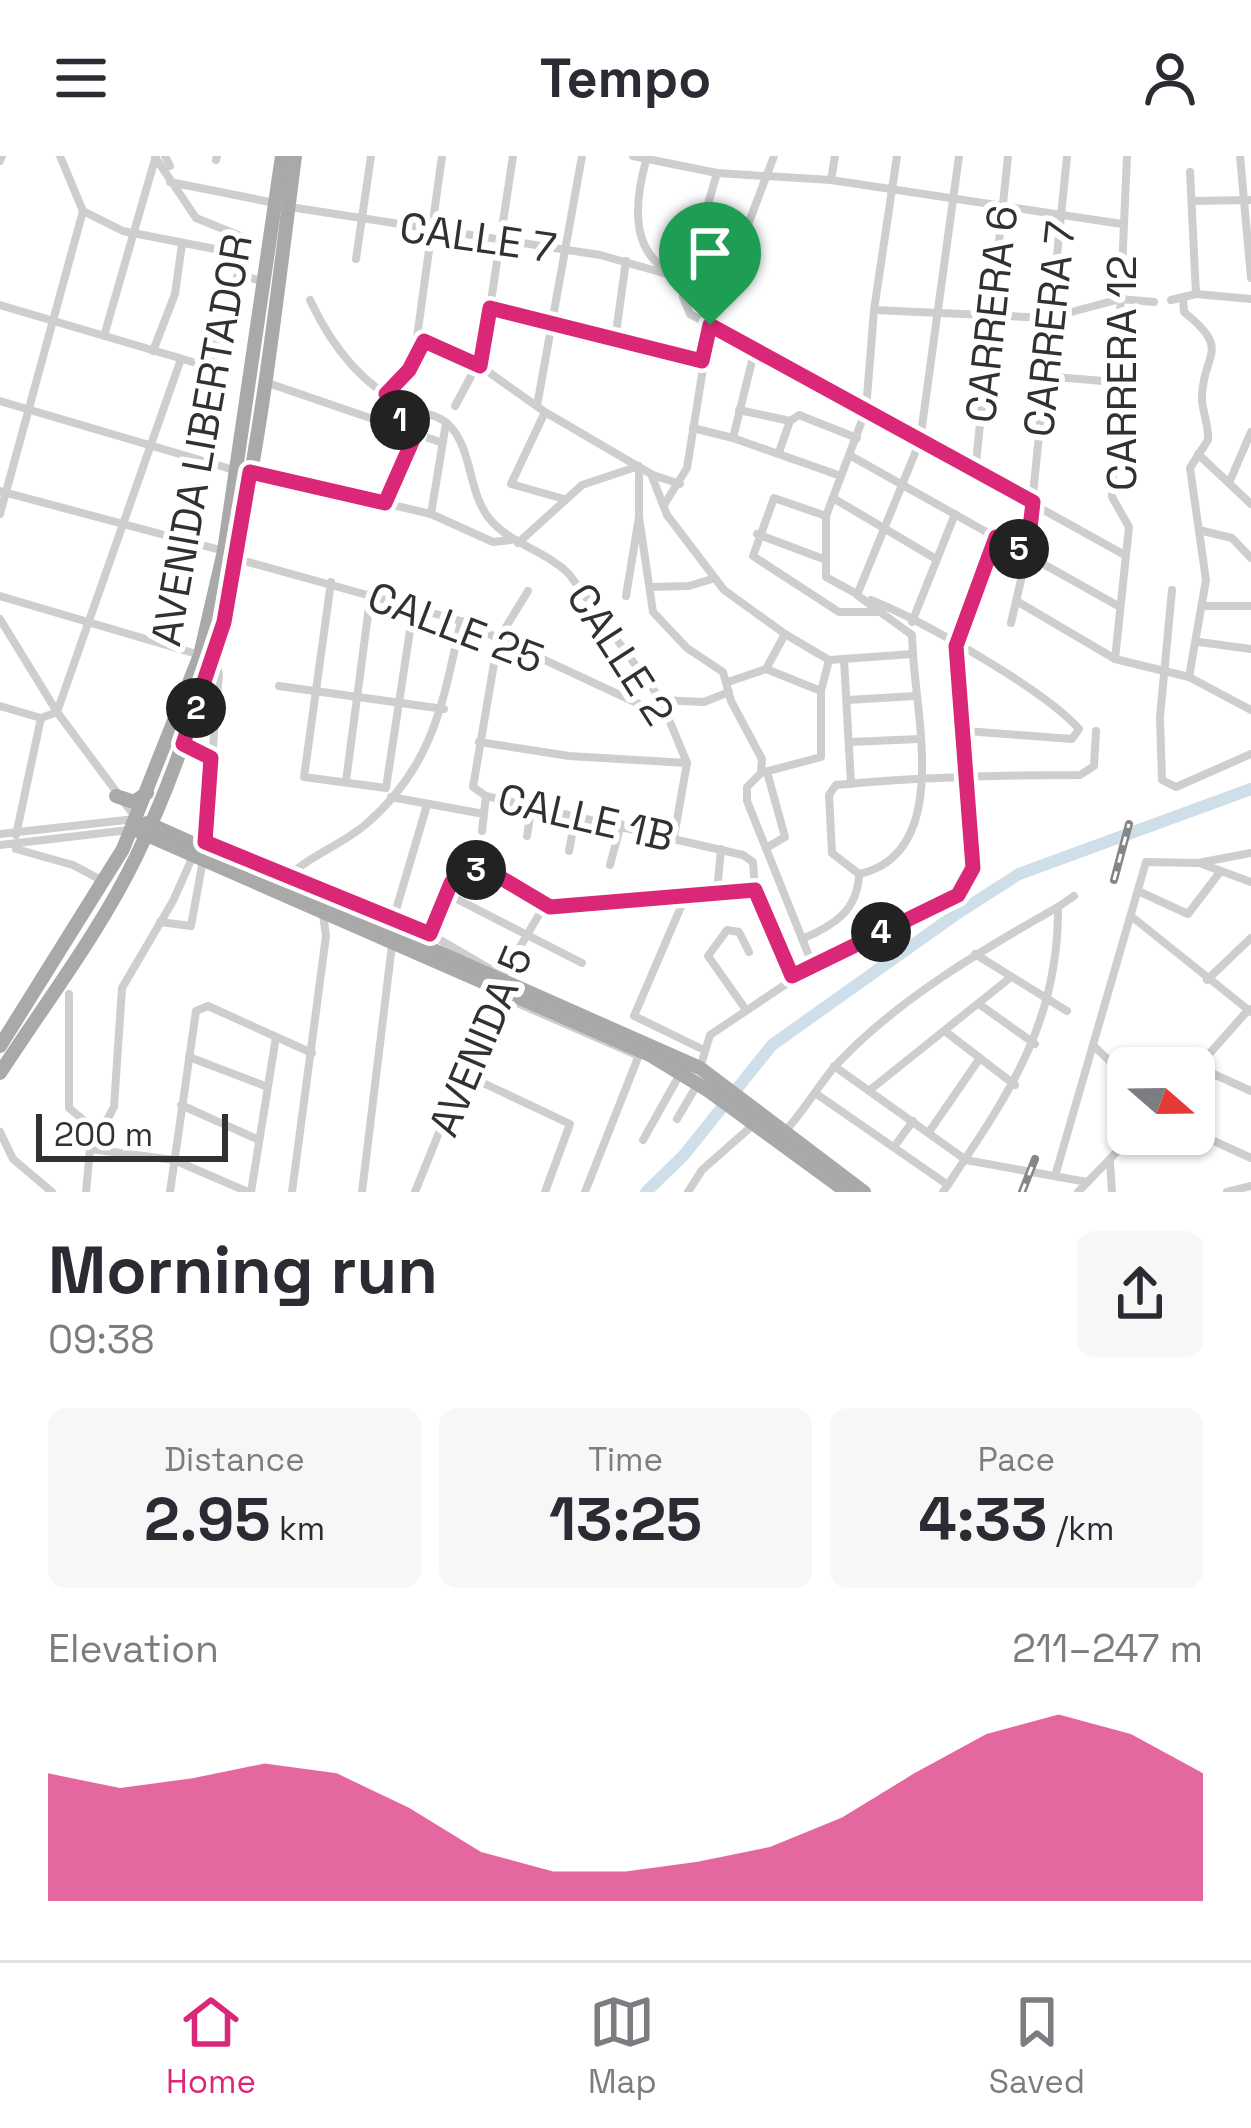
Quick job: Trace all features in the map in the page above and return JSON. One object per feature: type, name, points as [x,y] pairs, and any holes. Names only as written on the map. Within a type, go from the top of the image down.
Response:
[{"type":"main road","name":"AVENIDA LIBERTADOR","points":[[243,471],[264,382],[282,205],[282,156]]},
{"type":"main road","name":"AVENIDA LIBERTADOR","points":[[0,1073],[109,907],[183,744],[230,555],[264,282],[295,156]]},
{"type":"main road","name":"AVENIDA LIBERTADOR","points":[[1,1043],[146,827],[150,790],[207,656]]},
{"type":"main road","points":[[116,796],[134,802],[150,790]]},
{"type":"main road","points":[[146,827],[198,858],[706,1080]]},
{"type":"main road","points":[[146,827],[706,1080],[856,1191]]},
{"type":"main road","points":[[752,1116],[784,1132],[856,1191]]},
{"type":"street","points":[[0,514],[83,211],[60,156]]},
{"type":"street","points":[[356,259],[371,156]]},
{"type":"street","points":[[442,156],[415,326],[424,341],[480,366],[541,409],[651,474],[680,484]]},
{"type":"street","points":[[454,406],[480,366],[513,156]]},
{"type":"street","points":[[566,500],[511,484],[541,409],[582,156]]},
{"type":"street","points":[[634,156],[688,161],[717,173],[831,180],[1122,224]]},
{"type":"street","points":[[663,506],[680,484],[710,325],[774,156]]},
{"type":"street","points":[[831,180],[835,156]]},
{"type":"street","points":[[897,156],[874,310],[866,410],[826,516],[826,560],[829,582],[956,646],[1060,711],[1079,729],[1072,739],[966,731]]},
{"type":"street","points":[[857,595],[920,441],[959,156]]},
{"type":"street","name":"CARRERA 6","points":[[975,472],[1008,156]]},
{"type":"street","name":"CARRERA 7","points":[[1011,623],[1020,603],[1027,554],[1066,156]]},
{"type":"street","name":"CARRERA 12","points":[[1115,658],[1128,520],[1112,497],[1127,156]]},
{"type":"street","points":[[1240,156],[1248,200],[1251,278]]},
{"type":"street","points":[[158,157],[170,166]]},
{"type":"street","points":[[0,305],[203,365],[210,361],[239,271],[243,237],[201,222],[169,182],[158,157]]},
{"type":"street","points":[[104,336],[158,157]]},
{"type":"street","points":[[647,157],[634,222],[643,244],[667,274]]},
{"type":"street","points":[[1190,172],[1196,294]]},
{"type":"street","points":[[710,325],[685,307],[686,280],[717,173]]},
{"type":"street","name":"CALLE 7","points":[[169,182],[363,220],[568,250],[626,261],[686,280]]},
{"type":"street","points":[[1192,201],[1248,200]]},
{"type":"street","points":[[83,211],[136,235],[230,252],[239,271],[264,282]]},
{"type":"street","points":[[153,351],[175,294],[182,244]]},
{"type":"street","points":[[614,340],[626,261]]},
{"type":"street","points":[[1171,300],[1196,294],[1251,299]]},
{"type":"street","points":[[1183,298],[1184,312],[1207,331],[1214,348],[1202,395],[1208,440],[1190,468],[1206,580],[1189,677]]},
{"type":"street","points":[[874,310],[988,319],[1049,318],[1120,299],[1154,302]]},
{"type":"street","points":[[310,300],[344,358],[386,394],[446,421],[431,514]]},
{"type":"street","points":[[490,308],[702,361]]},
{"type":"street","name":"CARRERA 7","points":[[710,325],[1123,554]]},
{"type":"street","points":[[386,394],[409,370],[424,341]]},
{"type":"street","points":[[733,439],[755,349]]},
{"type":"street","points":[[57,712],[181,359]]},
{"type":"street","points":[[1043,376],[1115,382]]},
{"type":"street","points":[[264,382],[442,443]]},
{"type":"street","points":[[0,401],[149,447],[431,514],[493,542],[515,542],[593,479],[639,466]]},
{"type":"street","points":[[397,428],[407,406]]},
{"type":"street","points":[[739,410],[790,421]]},
{"type":"street","points":[[779,452],[790,421],[800,415],[857,438]]},
{"type":"street","name":"CALLE 2","points":[[446,421],[456,434],[477,501],[515,542],[552,556],[569,574],[661,700],[688,763],[674,837]]},
{"type":"street","points":[[693,428],[842,476]]},
{"type":"street","points":[[1228,484],[1251,432]]},
{"type":"street","points":[[385,503],[415,435]]},
{"type":"street","points":[[1198,454],[1251,504]]},
{"type":"street","points":[[851,456],[1120,607]]},
{"type":"street","points":[[1238,460],[1251,465]]},
{"type":"street","points":[[639,466],[639,517],[649,604],[663,626],[728,687],[762,759],[785,836],[766,848]]},
{"type":"street","points":[[651,474],[663,506],[715,578],[741,605],[829,660],[913,654]]},
{"type":"street","name":"CALLE 25","points":[[3,492],[461,620],[668,718]]},
{"type":"street","points":[[826,516],[774,498],[757,534],[753,556],[847,615],[880,612]]},
{"type":"street","points":[[833,498],[936,559]]},
{"type":"street","points":[[912,622],[955,514]]},
{"type":"street","points":[[626,596],[639,517]]},
{"type":"street","points":[[1199,530],[1232,538],[1251,558]]},
{"type":"street","points":[[757,534],[826,560]]},
{"type":"street","points":[[677,1119],[706,1080],[702,1049],[710,1035],[792,976],[958,895],[973,868],[956,646],[996,537]]},
{"type":"street","points":[[650,587],[689,586],[715,578]]},
{"type":"street","points":[[331,582],[304,777],[386,788],[413,604]]},
{"type":"street","points":[[1172,590],[1160,717],[1165,785],[1176,787],[1251,754]]},
{"type":"street","name":"CALLE 1B","points":[[528,591],[498,640],[473,787],[486,796],[621,824],[749,858],[755,890]]},
{"type":"street","points":[[346,781],[371,592]]},
{"type":"street","points":[[857,595],[909,631],[923,806],[914,829],[878,866],[859,874]]},
{"type":"street","points":[[0,596],[207,656],[219,674],[205,842]]},
{"type":"street","points":[[1020,603],[1115,658],[1189,677],[1251,710]]},
{"type":"street","points":[[1202,606],[1251,606]]},
{"type":"street","points":[[0,620],[116,796],[146,827]]},
{"type":"street","points":[[288,878],[368,823],[429,745],[444,709],[461,620]]},
{"type":"street","points":[[661,700],[704,702],[766,669],[785,634]]},
{"type":"street","points":[[1198,642],[1251,650]]},
{"type":"street","points":[[813,965],[746,793],[764,772],[821,757],[821,691],[829,660]]},
{"type":"street","points":[[844,660],[851,784]]},
{"type":"street","points":[[766,669],[821,691]]},
{"type":"street","points":[[279,686],[444,709]]},
{"type":"street","points":[[847,700],[916,696]]},
{"type":"street","points":[[0,706],[41,718],[57,712]]},
{"type":"street","points":[[16,836],[41,718]]},
{"type":"street","points":[[859,874],[839,861],[829,843],[831,789],[969,775],[1089,772],[1096,758],[1096,731]]},
{"type":"street","points":[[850,742],[919,739]]},
{"type":"street","points":[[479,742],[569,756],[688,763]]},
{"type":"street","points":[[183,744],[211,758]]},
{"type":"street","points":[[391,796],[484,814]]},
{"type":"street","points":[[482,831],[486,796]]},
{"type":"street","points":[[527,836],[532,804]]},
{"type":"street","points":[[393,920],[427,805]]},
{"type":"street","points":[[568,851],[576,814]]},
{"type":"street","points":[[610,866],[621,824]]},
{"type":"street","points":[[5,846],[146,827]]},
{"type":"street","points":[[0,834],[146,827],[205,842],[430,934],[471,955],[499,987]]},
{"type":"street","points":[[5,846],[73,865],[105,883]]},
{"type":"street","points":[[717,892],[721,849]]},
{"type":"street","points":[[1055,1176],[1146,862],[1198,863],[1251,853]]},
{"type":"street","points":[[160,922],[190,926],[198,858]]},
{"type":"street","points":[[92,1126],[106,1122],[114,1107],[122,988],[198,858]]},
{"type":"street","points":[[1198,863],[1251,883]]},
{"type":"street","points":[[430,934],[451,883],[484,870],[550,907]]},
{"type":"street","points":[[1138,891],[1188,914],[1220,872]]},
{"type":"street","points":[[802,939],[835,923],[850,909],[857,898],[859,874]]},
{"type":"street","points":[[755,890],[792,976]]},
{"type":"street","name":"AVENIDA 5","points":[[415,1192],[499,987],[524,935],[550,907],[755,890]]},
{"type":"street","points":[[448,895],[582,963]]},
{"type":"street","points":[[686,895],[634,1016],[702,1049]]},
{"type":"street","points":[[784,1132],[818,1095],[835,1066],[975,954],[1074,896]]},
{"type":"street","points":[[818,1095],[946,1188],[1015,1085],[1035,1044],[1047,998],[1058,907]]},
{"type":"street","points":[[292,1192],[326,936],[323,913]]},
{"type":"street","points":[[1131,916],[1250,1010],[1215,1048]]},
{"type":"street","points":[[744,1007],[708,956],[727,930],[739,932],[748,952]]},
{"type":"street","points":[[1208,980],[1251,938]]},
{"type":"street","points":[[362,1192],[392,944]]},
{"type":"street","points":[[975,954],[1067,1011]]},
{"type":"street","points":[[870,1090],[1011,977]]},
{"type":"street","points":[[69,994],[70,1108],[92,1126]]},
{"type":"street","points":[[979,1004],[1035,1044]]},
{"type":"street","points":[[170,1192],[196,1010],[208,1006],[312,1053]]},
{"type":"street","points":[[946,1031],[1015,1085]]},
{"type":"street","points":[[90,1149],[174,1160],[249,1192],[276,1037]]},
{"type":"street","points":[[1096,1047],[1107,1058]]},
{"type":"street","points":[[585,1192],[644,1055]]},
{"type":"street","points":[[189,1057],[266,1086]]},
{"type":"street","points":[[928,1132],[980,1058]]},
{"type":"street","points":[[835,1066],[966,1160],[1087,1182]]},
{"type":"street","points":[[643,1140],[680,1072]]},
{"type":"street","points":[[464,1074],[565,1118],[571,1132],[545,1192]]},
{"type":"street","points":[[1215,1077],[1251,1091]]},
{"type":"street","points":[[181,1105],[259,1140]]},
{"type":"street","points":[[688,1192],[752,1116]]},
{"type":"street","points":[[894,1147],[913,1121]]},
{"type":"street","points":[[86,1192],[92,1126]]},
{"type":"street","points":[[0,1132],[13,1160],[52,1192]]},
{"type":"street","points":[[1215,1142],[1251,1158]]},
{"type":"street","points":[[1078,1192],[1114,1155]]},
{"type":"street","points":[[1109,1160],[1112,1192]]},
{"type":"street","points":[[1227,1192],[1251,1186]]},
{"type":"waterway","points":[[646,1192],[684,1155],[772,1045],[955,915],[1019,874],[1251,789]]},
{"type":"railway","points":[[1114,880],[1129,824]]},
{"type":"railway","points":[[1022,1192],[1035,1159]]},
{"type":"route","points":[[490,308],[702,361],[710,325],[1033,502],[1027,554],[996,537],[956,646],[973,868],[958,895],[792,976],[755,890],[550,907],[491,872],[477,870],[451,883],[430,934],[205,842],[211,758],[183,744],[224,622],[250,472],[385,503],[415,435],[397,428],[407,406],[386,394],[409,370],[424,341],[480,366],[490,308]]}]
